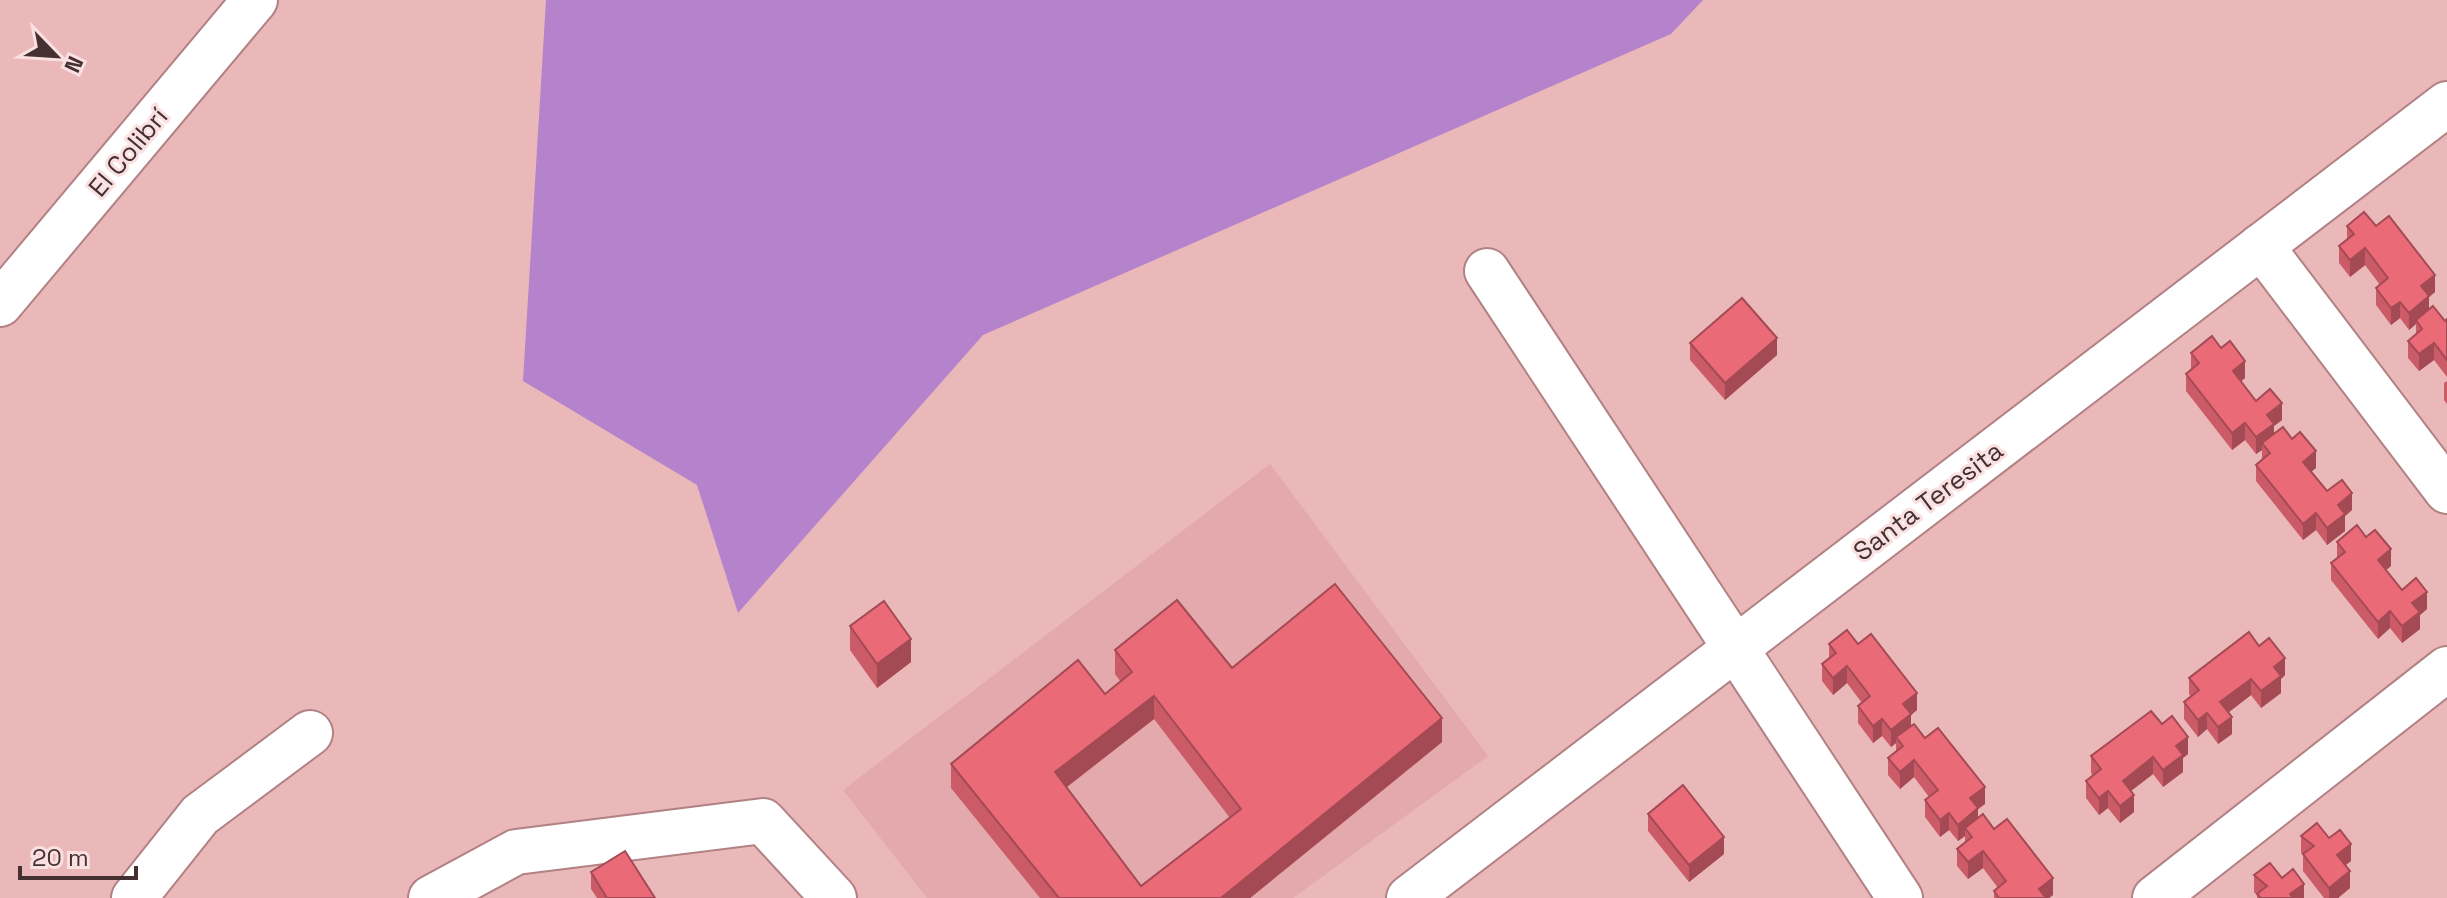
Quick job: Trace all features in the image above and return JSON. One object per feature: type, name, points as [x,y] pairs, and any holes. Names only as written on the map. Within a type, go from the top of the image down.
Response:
[{"type":"street","name":"El Colibrí","points":[[0,304],[255,0]]},
{"type":"street","name":"Santa Teresita","points":[[1409,898],[2447,104]]},
{"type":"street","points":[[2261,246],[2447,491]]},
{"type":"street","points":[[1487,271],[1733,650],[1900,898]]},
{"type":"street","points":[[2155,898],[2447,669]]},
{"type":"street","points":[[134,898],[200,815],[310,733]]},
{"type":"street","points":[[431,898],[516,852],[763,821],[834,898]]},
{"type":"shaded area","points":[[546,0],[1703,0],[1671,34],[983,335],[738,613],[697,485],[523,381]]},
{"type":"shaded area","points":[[1270,464],[1488,756],[1293,898],[927,898],[843,790]]},
{"type":"building","points":[[2364,212],[2376,226],[2389,216],[2435,275],[2421,286],[2429,296],[2409,313],[2400,302],[2391,308],[2376,288],[2388,278],[2365,248],[2350,260],[2339,246],[2354,234],[2347,226]]},
{"type":"building","points":[[1742,298],[1777,338],[1725,383],[1690,343]]},
{"type":"building","points":[[2433,306],[2445,321],[2447,319],[2447,360],[2434,343],[2419,354],[2408,341],[2422,329],[2416,320]]},
{"type":"building","points":[[2212,336],[2221,348],[2230,341],[2245,361],[2233,371],[2256,401],[2270,389],[2282,403],[2267,415],[2274,424],[2256,437],[2245,423],[2232,433],[2186,374],[2199,363],[2191,353]]},
{"type":"building","points":[[2283,427],[2292,439],[2300,432],[2316,451],[2303,462],[2327,491],[2342,480],[2352,493],[2338,505],[2345,514],[2327,528],[2316,513],[2303,524],[2256,465],[2270,453],[2262,443]]},
{"type":"building","points":[[2357,525],[2366,537],[2375,530],[2391,549],[2378,560],[2402,590],[2416,578],[2427,592],[2412,603],[2420,612],[2402,626],[2390,611],[2378,622],[2331,563],[2345,552],[2337,542]]},
{"type":"building","points":[[1335,584],[1442,718],[1221,898],[1059,898],[951,764],[1078,660],[1105,694],[1132,672],[1115,650],[1177,600],[1232,668]],"holes":[[[1154,696],[1241,809],[1141,886],[1055,772]]]},
{"type":"building","points":[[884,601],[911,639],[877,664],[850,626]]},
{"type":"building","points":[[1847,630],[1858,644],[1871,634],[1917,693],[1903,704],[1911,714],[1891,730],[1882,719],[1873,726],[1858,706],[1870,696],[1847,666],[1833,678],[1822,664],[1836,653],[1829,644]]},
{"type":"building","points":[[2249,632],[2259,646],[2269,638],[2285,658],[2274,667],[2281,676],[2261,691],[2251,679],[2220,702],[2232,717],[2218,727],[2207,713],[2198,720],[2184,702],[2199,690],[2189,678]]},
{"type":"building","points":[[2151,711],[2162,724],[2172,716],[2188,737],[2176,746],[2183,755],[2163,770],[2153,757],[2123,781],[2134,795],[2120,806],[2108,791],[2099,798],[2086,781],[2101,769],[2091,756]]},
{"type":"building","points":[[1914,724],[1925,738],[1938,728],[1985,787],[1970,798],[1978,808],[1958,825],[1949,813],[1940,820],[1925,800],[1938,790],[1914,760],[1900,772],[1888,758],[1903,746],[1896,737]]},
{"type":"building","points":[[1683,785],[1724,837],[1689,865],[1648,814]]},
{"type":"building","points":[[1983,814],[1994,829],[2007,819],[2053,878],[2039,889],[2046,898],[1999,898],[1994,891],[2006,881],[1983,851],[1968,862],[1957,849],[1972,837],[1965,828]]},
{"type":"building","points":[[2317,823],[2329,838],[2340,830],[2351,844],[2337,855],[2350,871],[2329,888],[2303,854],[2314,846],[2301,836]]},
{"type":"building","points":[[625,851],[655,898],[607,898],[591,872]]},
{"type":"building","points":[[2270,863],[2282,878],[2293,869],[2304,884],[2290,894],[2293,898],[2261,898],[2257,894],[2267,886],[2254,875]]}]
